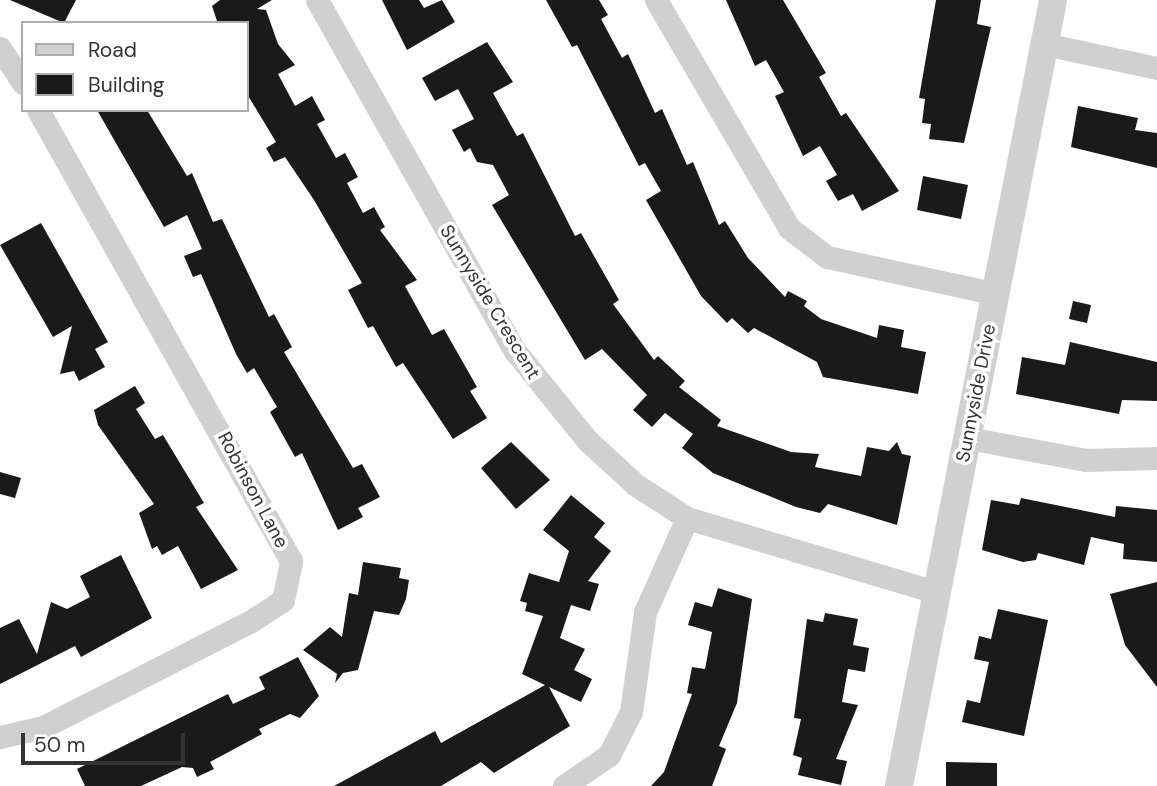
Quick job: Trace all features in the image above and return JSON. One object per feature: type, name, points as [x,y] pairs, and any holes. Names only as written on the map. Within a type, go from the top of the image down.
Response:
[{"type":"street","name":"Sunnyside Crescent","points":[[317,0],[516,351],[588,441],[636,485],[687,518],[938,593]]},
{"type":"street","points":[[656,0],[789,228],[827,257],[996,294]]},
{"type":"street","name":"Sunnyside Drive","points":[[899,786],[1053,0]]},
{"type":"street","points":[[1044,44],[1157,68]]},
{"type":"street","points":[[0,48],[21,80]]},
{"type":"street","name":"Robinson Lane","points":[[0,737],[43,727],[251,621],[283,600],[291,561],[39,112]]},
{"type":"street","points":[[968,438],[1085,460],[1157,458]]},
{"type":"street","points":[[564,786],[609,755],[631,712],[645,612],[687,518]]},
{"type":"building","points":[[10,0],[76,0],[65,21]]},
{"type":"building","points":[[220,0],[272,0],[257,9],[266,10],[278,44],[295,65],[278,74],[295,106],[312,96],[325,120],[317,124],[336,158],[345,153],[358,177],[347,183],[363,213],[374,207],[385,227],[380,230],[417,280],[405,286],[432,335],[444,329],[477,387],[470,391],[487,418],[453,439],[403,363],[396,367],[373,326],[368,328],[348,290],[362,283],[314,200],[285,157],[274,162],[266,148],[276,142],[248,96],[248,21],[217,21],[212,6]]},
{"type":"building","points":[[382,0],[419,0],[424,8],[442,0],[455,22],[407,50]]},
{"type":"building","points":[[546,0],[599,0],[608,15],[601,19],[622,58],[628,54],[655,113],[662,109],[687,165],[693,162],[719,225],[725,221],[748,258],[785,297],[788,291],[807,301],[804,306],[821,319],[877,338],[879,325],[904,330],[901,347],[926,352],[918,394],[823,377],[817,362],[754,328],[748,333],[732,318],[727,323],[701,296],[646,200],[661,191],[645,163],[639,166],[577,45],[572,47]]},
{"type":"building","points":[[726,0],[783,0],[826,73],[819,77],[841,116],[846,113],[899,191],[862,211],[853,194],[838,201],[826,181],[837,175],[820,146],[803,156],[775,96],[784,92],[766,60],[755,66]]},
{"type":"building","points":[[936,0],[981,0],[977,24],[991,27],[964,143],[929,139],[931,124],[922,123],[925,99],[919,98]]},
{"type":"building","points":[[487,42],[513,82],[493,93],[517,136],[523,133],[575,236],[581,233],[619,300],[613,304],[654,360],[658,356],[685,381],[679,387],[721,420],[717,426],[791,452],[819,454],[815,467],[861,476],[867,447],[889,451],[897,442],[902,454],[911,456],[897,525],[828,504],[820,513],[796,507],[713,473],[682,448],[693,434],[665,413],[652,427],[633,410],[647,395],[602,349],[585,360],[492,205],[509,195],[493,165],[477,162],[470,148],[464,152],[452,130],[474,119],[458,89],[435,101],[422,78]]},
{"type":"building","points":[[1078,106],[1138,118],[1135,130],[1157,133],[1157,168],[1071,147]]},
{"type":"building","points":[[98,112],[148,112],[187,176],[192,173],[213,222],[222,219],[269,317],[274,314],[292,347],[284,352],[353,468],[362,464],[380,497],[358,508],[363,517],[338,530],[302,453],[295,457],[270,412],[277,407],[254,368],[247,373],[236,354],[201,274],[193,277],[184,256],[202,249],[187,215],[164,227]]},
{"type":"building","points":[[923,176],[968,185],[961,219],[917,210]]},
{"type":"building","points":[[41,223],[108,342],[95,349],[105,367],[79,381],[74,371],[60,374],[72,326],[53,337],[0,245]]},
{"type":"building","points":[[1073,301],[1091,305],[1087,323],[1069,319]]},
{"type":"building","points":[[1070,342],[1157,362],[1157,401],[1122,400],[1119,414],[1016,394],[1022,357],[1065,365]]},
{"type":"building","points":[[135,386],[145,403],[136,409],[155,439],[163,435],[204,503],[196,507],[238,570],[201,589],[178,546],[162,555],[157,546],[152,549],[139,513],[154,504],[98,425],[94,410]]},
{"type":"building","points":[[511,442],[550,480],[516,509],[481,468]]},
{"type":"building","points":[[0,472],[21,478],[15,498],[0,494]]},
{"type":"building","points":[[571,495],[605,523],[594,537],[611,551],[588,581],[599,584],[590,611],[571,605],[560,638],[585,649],[574,670],[592,679],[581,702],[549,687],[570,726],[494,773],[481,762],[441,786],[334,786],[435,731],[441,743],[545,685],[522,674],[543,616],[525,611],[527,603],[520,601],[529,573],[559,582],[569,551],[543,530]]},
{"type":"building","points":[[1021,498],[1115,517],[1116,506],[1157,510],[1157,562],[1123,559],[1124,544],[1091,537],[1084,565],[1038,553],[1036,560],[1023,562],[982,550],[991,500],[1019,505]]},
{"type":"building","points":[[121,555],[152,618],[81,657],[75,646],[0,684],[0,628],[19,619],[37,654],[51,602],[67,609],[90,597],[80,576]]},
{"type":"building","points":[[363,562],[401,568],[399,578],[409,580],[406,599],[399,615],[374,611],[358,670],[343,673],[335,683],[337,674],[303,650],[330,627],[342,637],[349,593],[358,595]]},
{"type":"building","points":[[1157,582],[1157,687],[1125,645],[1110,594]]},
{"type":"building","points":[[718,588],[752,599],[737,703],[719,746],[726,749],[712,786],[651,786],[664,772],[692,694],[687,693],[692,667],[705,669],[712,632],[688,625],[695,602],[712,607]]},
{"type":"building","points":[[998,609],[1048,620],[1024,736],[962,722],[967,700],[980,703],[989,662],[974,659],[979,636],[991,639]]},
{"type":"building","points":[[825,613],[858,619],[853,645],[869,648],[865,672],[848,669],[842,702],[858,705],[836,759],[847,761],[841,785],[798,775],[802,758],[793,755],[801,719],[794,718],[807,619],[823,622]]},
{"type":"building","points":[[298,657],[319,696],[300,718],[290,714],[259,729],[262,734],[210,762],[214,769],[197,777],[193,768],[182,767],[141,786],[85,786],[77,769],[228,694],[233,704],[265,689],[259,677]]},
{"type":"building","points":[[946,762],[997,763],[997,786],[946,786]]}]
